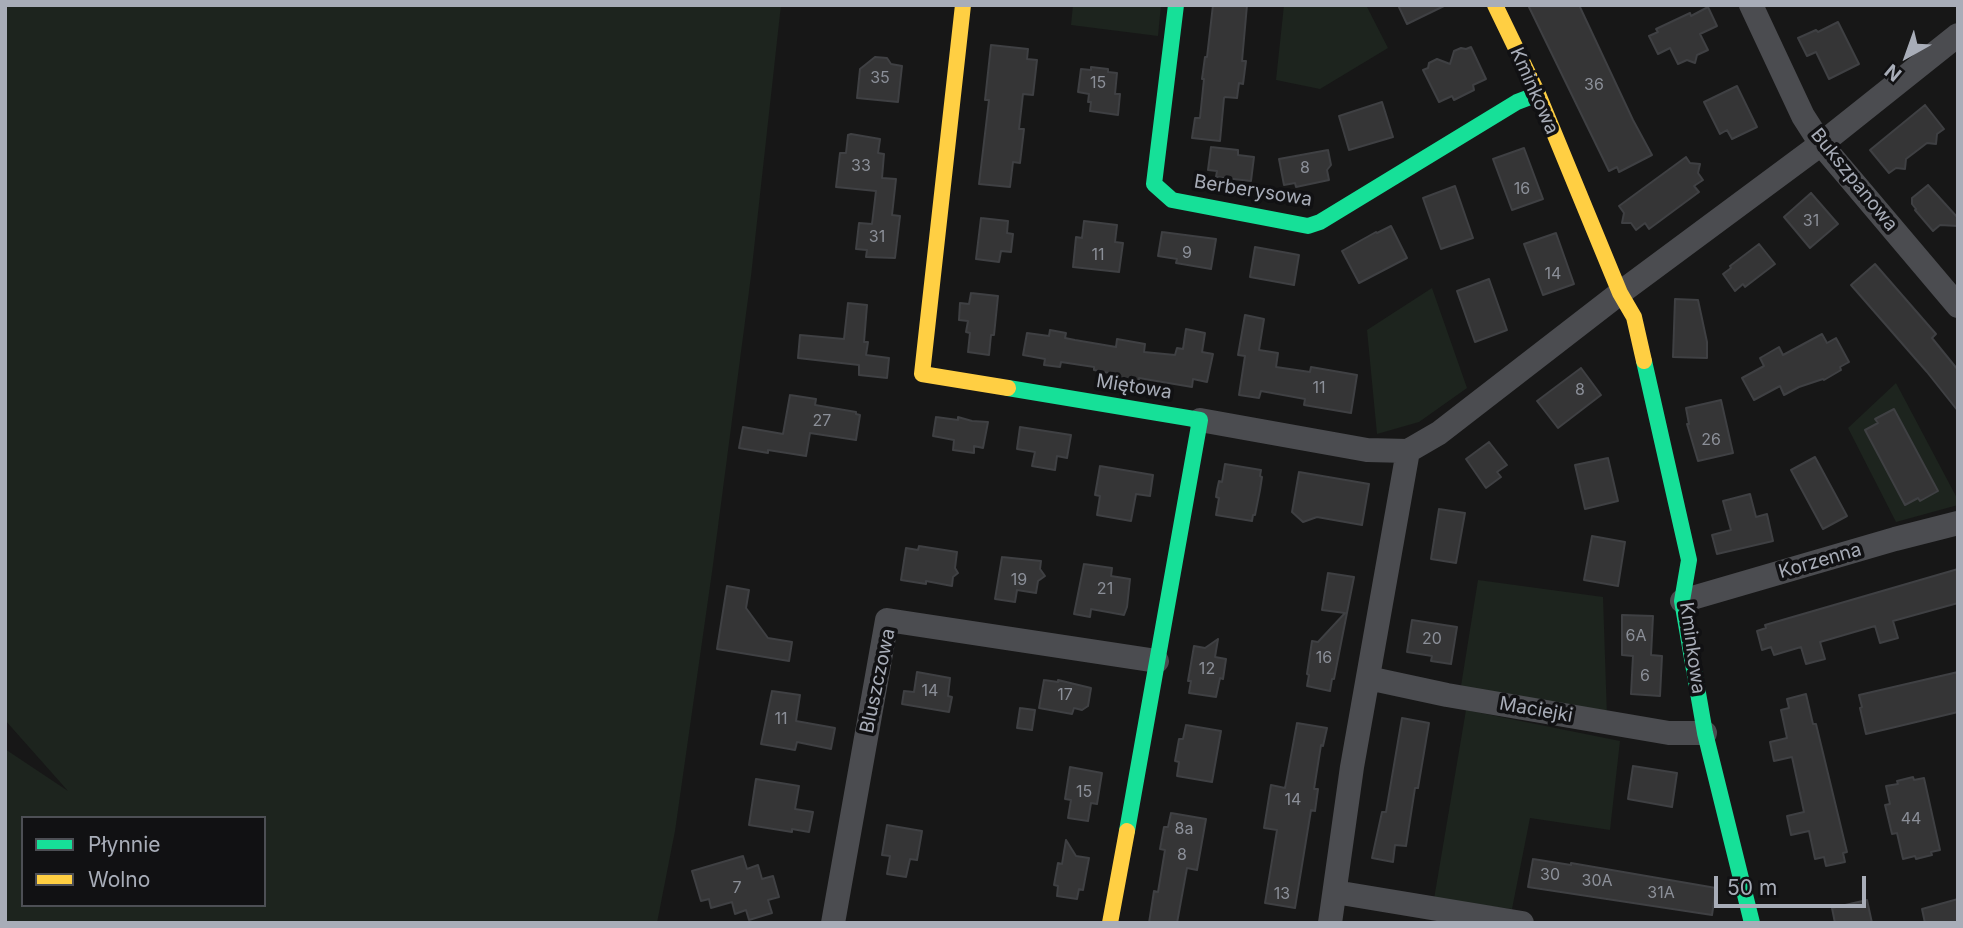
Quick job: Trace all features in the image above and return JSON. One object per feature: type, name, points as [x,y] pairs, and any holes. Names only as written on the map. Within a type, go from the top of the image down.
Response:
[{"type":"street","name":"Miętowa","points":[[963,5],[922,374],[1200,420]]},
{"type":"street","name":"Berberysowa","points":[[1176,5],[1154,184],[1172,200],[1308,226],[1320,222],[1517,102],[1538,94]]},
{"type":"street","name":"Kminkowa","points":[[1495,5],[1538,94],[1620,293],[1634,317],[1689,560],[1682,601],[1705,733],[1752,923]]},
{"type":"street","name":"Bukszpanowa","points":[[1751,5],[1803,116],[1821,144],[1958,306]]},
{"type":"street","points":[[1110,923],[1200,420],[1367,450],[1408,451],[1439,433],[1620,293],[1821,144],[1958,35]]},
{"type":"street","points":[[1331,923],[1352,767],[1408,451]]},
{"type":"street","name":"Korzenna","points":[[1682,601],[1958,523]]},
{"type":"street","name":"Bluszczowa","points":[[832,923],[887,620],[1157,661]]},
{"type":"street","name":"Maciejki","points":[[1367,678],[1447,695],[1656,731],[1705,733]]},
{"type":"street","points":[[1335,892],[1522,923]]},
{"type":"shaded area","points":[[5,5],[781,5],[751,276],[712,572],[675,831],[657,923],[5,923],[5,749],[68,791],[5,720]]},
{"type":"shaded area","points":[[1073,5],[1161,5],[1158,36],[1071,25]]},
{"type":"shaded area","points":[[1284,5],[1366,5],[1388,48],[1320,89],[1276,80]]},
{"type":"shaded area","points":[[1432,288],[1467,388],[1419,422],[1377,434],[1367,330]]},
{"type":"shaded area","points":[[1896,383],[1958,500],[1958,505],[1896,522],[1848,428]]},
{"type":"shaded area","points":[[1478,580],[1603,597],[1607,717],[1461,686]]},
{"type":"shaded area","points":[[1466,710],[1620,741],[1610,830],[1530,818],[1512,909],[1434,899]]},
{"type":"building","points":[[1213,5],[1247,5],[1242,61],[1246,61],[1243,84],[1239,83],[1237,98],[1224,98],[1220,141],[1192,138],[1195,118],[1200,118],[1202,79]]},
{"type":"building","points":[[1398,5],[1446,5],[1407,24]]},
{"type":"building","points":[[1528,5],[1579,5],[1652,155],[1619,172],[1617,167],[1609,171]]},
{"type":"building","points":[[1708,7],[1717,26],[1700,34],[1708,50],[1697,55],[1695,63],[1687,60],[1678,64],[1670,48],[1658,54],[1649,36],[1658,32],[1656,29]]},
{"type":"building","points":[[1838,22],[1859,64],[1829,79],[1816,52],[1807,56],[1798,38]]},
{"type":"building","points":[[991,45],[1028,49],[1027,59],[1037,60],[1033,95],[1023,94],[1019,129],[1024,129],[1020,163],[1013,162],[1010,187],[979,184],[989,100],[985,100]]},
{"type":"building","points":[[1471,47],[1486,79],[1473,85],[1474,90],[1454,100],[1452,96],[1439,102],[1423,70],[1437,59],[1450,64],[1454,51]]},
{"type":"building","points":[[875,57],[887,58],[891,64],[902,66],[898,102],[857,98],[860,69]]},
{"type":"building","points":[[1091,67],[1117,73],[1115,94],[1120,94],[1118,115],[1090,111],[1089,94],[1078,92],[1081,69],[1091,70]]},
{"type":"building","points":[[1737,86],[1757,127],[1732,139],[1727,130],[1720,134],[1704,102]]},
{"type":"building","points":[[1382,102],[1393,137],[1349,150],[1339,116]]},
{"type":"building","points":[[1925,105],[1944,129],[1937,134],[1936,144],[1927,143],[1906,159],[1905,169],[1896,168],[1889,173],[1870,150]]},
{"type":"building","points":[[848,135],[880,139],[878,153],[884,154],[882,178],[896,179],[892,215],[900,216],[895,258],[866,257],[867,250],[856,249],[859,223],[872,224],[876,191],[836,187],[840,153],[846,153]]},
{"type":"building","points":[[1211,147],[1238,150],[1238,155],[1254,157],[1251,181],[1216,177],[1217,171],[1208,170]]},
{"type":"building","points":[[1524,148],[1543,199],[1512,210],[1493,159]]},
{"type":"building","points":[[1328,150],[1331,165],[1327,170],[1329,180],[1296,187],[1295,183],[1284,185],[1279,159]]},
{"type":"building","points":[[1686,157],[1690,163],[1700,164],[1698,173],[1703,180],[1694,186],[1699,192],[1649,229],[1645,223],[1636,230],[1631,223],[1622,223],[1624,213],[1619,206]]},
{"type":"building","points":[[1928,185],[1958,218],[1958,226],[1940,225],[1933,231],[1915,210],[1912,198]]},
{"type":"building","points":[[1455,186],[1473,238],[1441,249],[1423,198]]},
{"type":"building","points":[[1811,193],[1838,224],[1810,248],[1784,217]]},
{"type":"building","points":[[981,218],[1008,221],[1007,233],[1013,234],[1011,252],[1001,251],[999,262],[976,259]]},
{"type":"building","points":[[1084,221],[1117,225],[1115,242],[1123,243],[1119,272],[1073,267],[1076,237],[1082,238]]},
{"type":"building","points":[[1391,226],[1407,258],[1359,283],[1342,251]]},
{"type":"building","points":[[1162,232],[1216,239],[1211,269],[1176,263],[1177,259],[1158,256]]},
{"type":"building","points":[[1556,233],[1574,284],[1543,295],[1524,244]]},
{"type":"building","points":[[1759,244],[1775,264],[1745,287],[1743,284],[1735,291],[1723,274]]},
{"type":"building","points":[[1255,247],[1299,255],[1294,285],[1250,277]]},
{"type":"building","points":[[1875,264],[1936,334],[1932,338],[1958,370],[1958,411],[1851,285]]},
{"type":"building","points":[[1489,279],[1507,330],[1475,342],[1457,291]]},
{"type":"building","points":[[971,293],[998,296],[989,355],[968,352],[968,321],[959,320],[960,303],[969,304]]},
{"type":"building","points":[[1675,299],[1698,300],[1707,342],[1707,358],[1673,357]]},
{"type":"building","points":[[848,303],[867,305],[864,342],[868,342],[866,355],[889,358],[887,378],[859,375],[859,365],[798,358],[800,335],[844,339]]},
{"type":"building","points":[[1245,315],[1264,319],[1259,350],[1278,353],[1276,367],[1310,372],[1311,367],[1357,375],[1351,413],[1304,405],[1305,399],[1261,391],[1259,398],[1239,395],[1245,356],[1238,355]]},
{"type":"building","points":[[1186,329],[1205,333],[1202,352],[1213,354],[1207,382],[1193,379],[1192,387],[1118,377],[1119,375],[1094,370],[1094,367],[1061,362],[1060,367],[1044,365],[1045,359],[1023,355],[1027,333],[1049,336],[1050,330],[1066,333],[1065,338],[1116,347],[1117,339],[1145,344],[1144,352],[1175,355],[1177,348],[1183,349]]},
{"type":"building","points":[[1822,334],[1827,343],[1836,338],[1849,362],[1840,367],[1841,370],[1824,380],[1799,387],[1784,395],[1780,386],[1754,400],[1742,378],[1764,366],[1760,358],[1779,347],[1783,355]]},
{"type":"building","points":[[1581,368],[1601,395],[1558,428],[1537,401]]},
{"type":"building","points":[[790,395],[816,399],[815,405],[856,412],[860,415],[856,440],[810,433],[806,456],[739,448],[743,427],[783,434]]},
{"type":"building","points":[[1721,400],[1733,453],[1698,461],[1687,424],[1686,408]]},
{"type":"building","points":[[1894,409],[1938,491],[1920,501],[1918,498],[1905,505],[1865,430],[1878,423],[1875,419]]},
{"type":"building","points":[[936,417],[958,420],[958,417],[988,422],[983,448],[974,446],[974,453],[953,450],[954,440],[933,436]]},
{"type":"building","points":[[1020,427],[1071,435],[1067,458],[1057,456],[1055,470],[1032,466],[1035,452],[1017,449]]},
{"type":"building","points":[[1489,442],[1507,465],[1497,472],[1501,477],[1486,488],[1466,459]]},
{"type":"building","points":[[1815,457],[1847,516],[1823,529],[1791,470]]},
{"type":"building","points":[[1608,458],[1618,501],[1585,509],[1575,465]]},
{"type":"building","points":[[1225,464],[1261,470],[1260,490],[1252,521],[1216,515],[1219,498],[1216,497],[1217,490],[1219,481],[1222,482]]},
{"type":"building","points":[[1100,466],[1153,475],[1150,496],[1136,494],[1131,521],[1097,515],[1100,496],[1095,495]]},
{"type":"building","points":[[1299,472],[1369,484],[1362,525],[1317,517],[1303,522],[1292,512]]},
{"type":"building","points":[[1750,494],[1756,517],[1767,514],[1773,541],[1717,554],[1712,535],[1731,530],[1723,501]]},
{"type":"building","points":[[1439,509],[1465,513],[1456,563],[1431,559]]},
{"type":"building","points":[[1592,536],[1625,542],[1618,586],[1584,580]]},
{"type":"building","points":[[919,546],[957,552],[955,568],[958,573],[953,577],[952,586],[901,580],[906,548],[918,550]]},
{"type":"building","points":[[1002,557],[1041,561],[1040,569],[1045,576],[1038,581],[1036,593],[1017,590],[1015,602],[995,599]]},
{"type":"building","points":[[1084,564],[1112,568],[1111,576],[1130,579],[1124,615],[1091,609],[1090,617],[1074,614]]},
{"type":"building","points":[[1958,569],[1958,603],[1893,621],[1898,638],[1880,643],[1875,626],[1820,642],[1825,659],[1806,664],[1801,647],[1774,655],[1771,647],[1762,650],[1757,631],[1766,628],[1765,625]]},
{"type":"building","points":[[1328,573],[1354,577],[1330,691],[1307,686],[1312,641],[1318,642],[1345,613],[1322,610]]},
{"type":"building","points":[[727,586],[749,590],[746,608],[768,638],[792,642],[789,661],[717,649]]},
{"type":"building","points":[[1622,615],[1653,616],[1651,655],[1662,656],[1660,696],[1631,694],[1633,656],[1622,655]]},
{"type":"building","points":[[1412,620],[1457,627],[1451,664],[1431,661],[1432,656],[1407,652]]},
{"type":"building","points":[[1218,639],[1215,657],[1226,659],[1223,679],[1220,678],[1216,697],[1189,693],[1191,681],[1188,681],[1194,646],[1205,648]]},
{"type":"building","points":[[917,672],[950,678],[948,696],[952,697],[949,712],[902,704],[904,691],[914,692]]},
{"type":"building","points":[[1958,672],[1958,712],[1866,734],[1859,695]]},
{"type":"building","points":[[1044,680],[1058,680],[1091,688],[1088,706],[1082,710],[1074,708],[1072,714],[1039,708]]},
{"type":"building","points":[[772,691],[800,695],[796,721],[835,728],[831,749],[797,742],[795,750],[761,744]]},
{"type":"building","points":[[1806,694],[1813,724],[1816,724],[1847,852],[1843,853],[1845,862],[1826,866],[1824,857],[1815,859],[1809,831],[1791,835],[1787,816],[1804,812],[1792,757],[1774,761],[1770,742],[1787,738],[1781,710],[1789,708],[1787,699]]},
{"type":"building","points":[[1020,708],[1035,710],[1032,730],[1017,728]]},
{"type":"building","points":[[1402,718],[1429,723],[1406,846],[1395,845],[1393,862],[1372,858],[1382,812],[1386,812]]},
{"type":"building","points":[[1297,723],[1327,728],[1323,746],[1321,745],[1314,789],[1318,789],[1315,811],[1311,810],[1295,908],[1265,903],[1277,830],[1264,828],[1271,785],[1285,788]]},
{"type":"building","points":[[1186,725],[1221,731],[1212,782],[1177,776],[1179,762],[1175,761],[1179,739],[1183,739]]},
{"type":"building","points":[[1633,766],[1677,773],[1672,807],[1628,799]]},
{"type":"building","points":[[1070,767],[1102,773],[1097,804],[1091,803],[1088,821],[1068,818],[1071,800],[1065,799]]},
{"type":"building","points":[[1913,777],[1914,780],[1924,778],[1940,850],[1916,859],[1915,856],[1903,859],[1897,833],[1892,834],[1885,805],[1890,804],[1886,786]]},
{"type":"building","points":[[756,779],[799,786],[795,809],[813,812],[809,832],[749,825]]},
{"type":"building","points":[[1171,813],[1206,819],[1197,870],[1187,868],[1177,923],[1149,923],[1154,891],[1158,892],[1165,850],[1160,849],[1164,827],[1168,827]]},
{"type":"building","points":[[887,825],[922,831],[917,860],[910,859],[906,877],[887,874],[890,856],[882,855]]},
{"type":"building","points":[[1066,840],[1076,856],[1089,858],[1083,890],[1079,889],[1077,899],[1057,896],[1058,886],[1054,885],[1058,863],[1062,864]]},
{"type":"building","points":[[743,856],[747,869],[758,865],[762,879],[773,876],[779,897],[768,900],[772,913],[749,920],[746,910],[735,914],[732,902],[711,908],[709,899],[701,901],[692,871]]},
{"type":"building","points":[[1533,859],[1716,888],[1712,915],[1528,887]]},
{"type":"building","points":[[1958,899],[1958,923],[1925,923],[1922,909]]},
{"type":"building","points":[[1867,900],[1872,923],[1835,923],[1832,908]]},
{"type":"traffic: fast","points":[[1176,5],[1154,184],[1172,200],[1308,226],[1320,222],[1517,102],[1538,94]]},
{"type":"traffic: fast","points":[[1644,361],[1689,560],[1682,601],[1705,733],[1752,923]]},
{"type":"traffic: fast","points":[[1008,388],[1200,420],[1127,831]]},
{"type":"traffic: slow","points":[[963,5],[922,374],[1008,388]]},
{"type":"traffic: slow","points":[[1495,5],[1538,94],[1620,293],[1634,317],[1644,361]]},
{"type":"traffic: slow","points":[[1110,923],[1127,831]]}]
